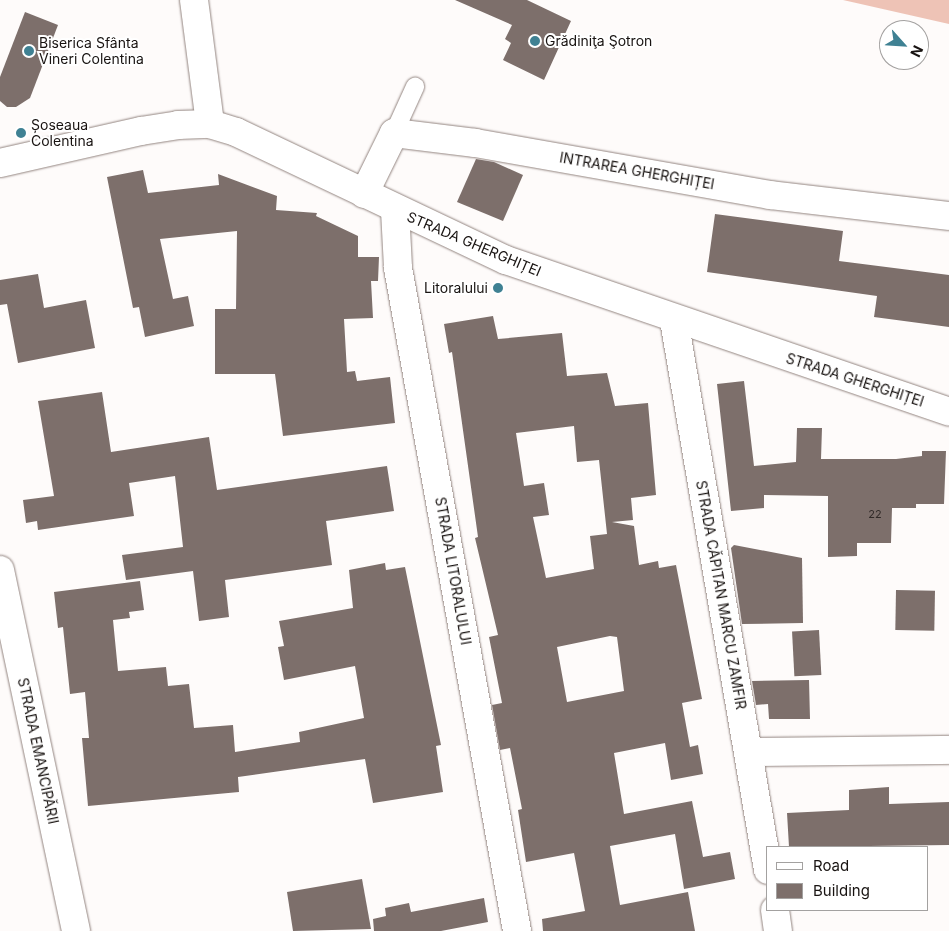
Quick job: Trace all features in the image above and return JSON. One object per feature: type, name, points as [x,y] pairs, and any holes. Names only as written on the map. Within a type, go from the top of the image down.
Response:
[{"type":"street","points":[[194,0],[210,124]]},
{"type":"street","name":"STRADA GHERGHIȚEI","points":[[0,163],[141,131],[178,125],[210,124],[236,132],[395,210],[506,260],[674,320],[949,412]]},
{"type":"street","points":[[364,194],[394,133]]},
{"type":"street","name":"INTRAREA GHERGHIȚEI","points":[[394,133],[475,143],[770,195],[949,216]]},
{"type":"street","name":"STRADA LITORALULUI","points":[[395,210],[398,268],[517,931]]},
{"type":"street","name":"STRADA CĂPITAN MARCU ZAMFIR","points":[[674,320],[766,858]]},
{"type":"street","name":"STRADA EMANCIPĂRII","points":[[0,570],[76,931]]},
{"type":"street","points":[[748,752],[949,750]]},
{"type":"street","points":[[775,911],[778,931]]},
{"type":"lane","points":[[394,133],[415,87]]},
{"type":"shaded area","points":[[843,0],[949,0],[949,24]]},
{"type":"building","name":"Grădiniţa Şotron","points":[[455,0],[527,0],[571,21],[544,80],[503,60],[511,43],[505,39],[512,25]]},
{"type":"building","name":"Biserica Sfânta Vineri Colentina","points":[[25,12],[58,25],[30,98],[16,107],[7,107],[0,101],[0,77]]},
{"type":"building","points":[[476,159],[494,162],[523,175],[503,221],[457,202]]},
{"type":"building","points":[[143,170],[148,193],[219,185],[218,174],[277,196],[276,210],[317,213],[316,216],[358,236],[358,257],[379,257],[378,281],[371,281],[373,318],[344,319],[347,372],[355,371],[357,381],[390,377],[395,423],[283,436],[275,374],[215,374],[215,309],[236,309],[237,231],[160,239],[173,299],[188,296],[194,326],[145,337],[139,307],[133,308],[107,177]]},
{"type":"building","points":[[715,214],[843,231],[839,261],[949,275],[949,327],[874,317],[877,296],[707,272]]},
{"type":"building","points":[[38,274],[44,308],[86,300],[95,348],[18,363],[7,304],[0,305],[0,280]]},
{"type":"building","points":[[493,316],[498,339],[562,333],[567,376],[607,373],[615,406],[648,403],[656,495],[631,498],[633,520],[612,522],[634,526],[639,565],[658,561],[659,568],[676,565],[702,699],[682,703],[690,747],[698,745],[703,774],[671,780],[665,743],[614,753],[624,814],[692,801],[703,857],[730,852],[735,879],[684,889],[675,834],[610,846],[620,905],[688,892],[695,931],[543,931],[542,919],[585,911],[574,853],[526,862],[518,810],[522,809],[510,748],[500,750],[492,705],[502,703],[489,637],[498,635],[475,538],[478,537],[452,352],[449,353],[444,324]],"holes":[[[574,426],[577,462],[599,460],[607,534],[590,536],[594,569],[546,578],[533,517],[549,515],[544,483],[524,486],[516,433]],[[610,636],[617,637],[624,691],[567,702],[557,647]]]},
{"type":"building","points":[[744,381],[754,466],[796,462],[797,428],[822,428],[821,459],[896,459],[922,456],[922,451],[946,451],[944,504],[916,504],[916,508],[892,508],[891,543],[857,543],[857,556],[828,557],[828,496],[764,495],[764,508],[731,511],[717,384]]},
{"type":"building","points":[[102,392],[111,452],[209,437],[217,490],[387,466],[394,511],[326,521],[332,565],[225,580],[229,617],[199,621],[193,571],[126,580],[122,555],[183,547],[175,476],[129,483],[134,516],[38,530],[37,521],[26,523],[23,500],[54,496],[38,401]]},
{"type":"building","points":[[734,545],[802,558],[803,623],[742,624],[731,548]]},
{"type":"building","points":[[385,563],[386,570],[405,567],[441,745],[436,746],[443,792],[373,803],[365,759],[238,777],[239,792],[88,806],[82,738],[89,738],[85,692],[70,694],[63,627],[58,628],[54,592],[140,581],[144,610],[129,612],[130,618],[113,620],[118,671],[166,667],[168,686],[189,684],[194,728],[233,725],[235,752],[300,742],[299,732],[364,718],[355,666],[284,680],[278,647],[284,646],[279,621],[353,608],[349,570]]},
{"type":"building","points":[[896,590],[935,591],[934,631],[895,630]]},
{"type":"building","points":[[819,630],[821,675],[794,676],[792,631]]},
{"type":"building","points":[[809,680],[810,719],[769,719],[768,704],[756,705],[752,681]]},
{"type":"building","points":[[889,787],[889,804],[949,802],[949,845],[789,846],[787,813],[849,810],[849,790]]},
{"type":"building","points":[[362,879],[371,929],[293,931],[287,892]]},
{"type":"building","points":[[484,898],[488,922],[441,931],[374,931],[373,919],[386,916],[385,908],[409,903],[411,912]]},
{"type":"place","name":"Grădiniţa Şotron","points":[[535,41]]},
{"type":"place","name":"Biserica Sfânta Vineri Colentina","points":[[29,51]]},
{"type":"place","name":"Șoseaua Colentina","points":[[21,133]]},
{"type":"place","name":"Litoralului","points":[[498,288]]}]
